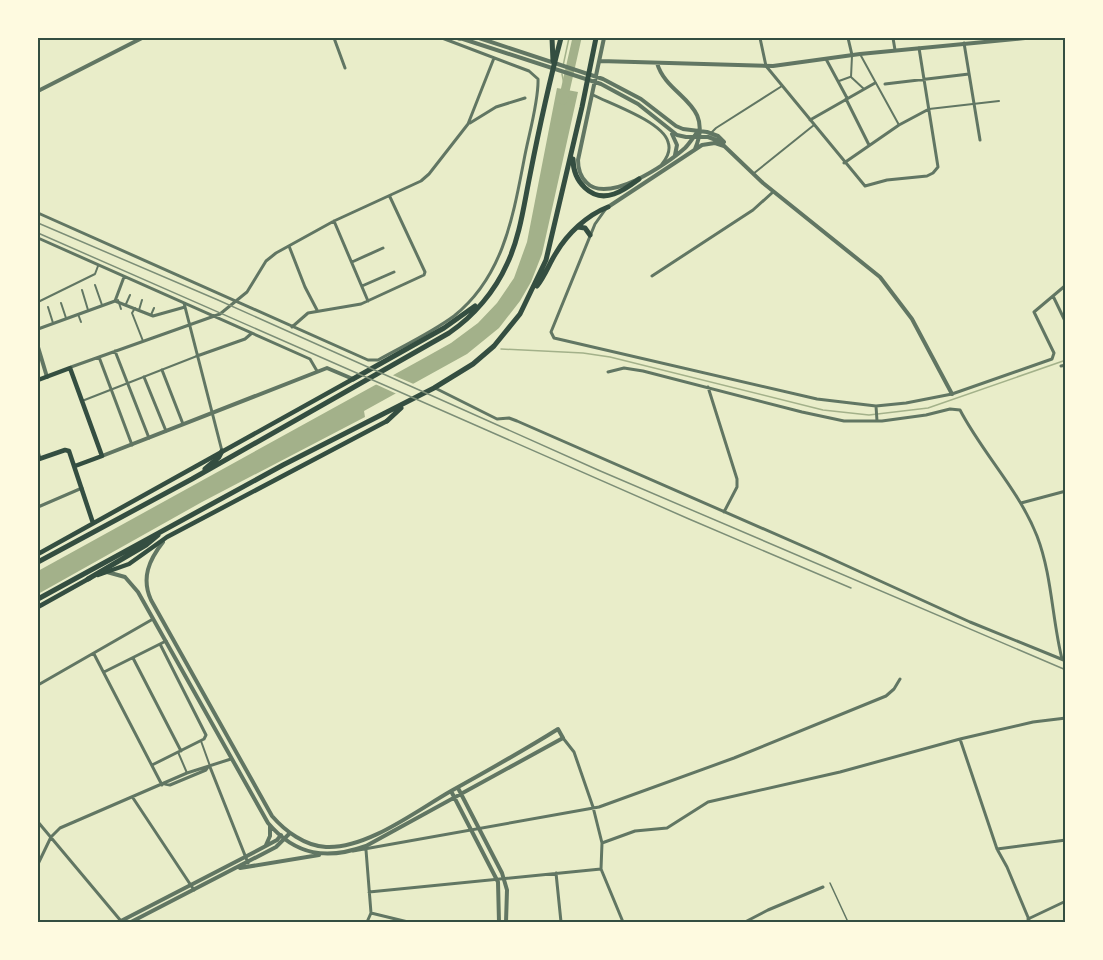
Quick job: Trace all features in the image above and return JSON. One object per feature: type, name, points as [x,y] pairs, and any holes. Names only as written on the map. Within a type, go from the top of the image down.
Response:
[{"type":"highway","points":[[552,38],[554,66]]},
{"type":"highway","points":[[38,562],[192,480],[460,326],[482,303],[500,279],[513,249],[561,38]]},
{"type":"highway","points":[[530,296],[546,260],[573,149],[596,38]]},
{"type":"highway","points":[[573,149],[573,167],[578,180],[585,189],[594,194],[602,196],[614,194],[639,179]]},
{"type":"highway","points":[[38,599],[283,465],[434,388],[485,355],[512,325],[543,278],[558,249],[578,227],[608,207]]},
{"type":"highway","points":[[578,227],[585,228],[590,235]]},
{"type":"highway","points":[[353,379],[444,328],[482,303]]},
{"type":"highway","points":[[387,421],[407,402]]},
{"type":"highway","points":[[192,480],[219,457],[222,451]]},
{"type":"highway","points":[[88,579],[146,545],[171,525]]},
{"type":"main road","points":[[38,380],[70,368],[102,456],[75,466]]},
{"type":"main road","points":[[38,554],[353,379]]},
{"type":"main road","points":[[38,607],[88,579],[129,564],[167,537],[387,421]]},
{"type":"main road","points":[[38,457],[67,450],[70,453],[93,523]]},
{"type":"street","points":[[38,90],[142,38]]},
{"type":"street","points":[[334,38],[345,68]]},
{"type":"street","points":[[38,213],[292,327],[374,361],[450,319],[467,304],[480,289],[498,260],[508,231],[538,81],[534,73],[442,38]]},
{"type":"street","points":[[459,38],[487,49],[583,77],[632,100],[670,131],[683,136],[715,139],[773,192],[885,282],[914,323],[952,394]]},
{"type":"street","points":[[480,38],[614,84],[635,95],[676,126],[711,133],[721,139],[729,150]]},
{"type":"street","points":[[604,38],[578,160],[581,176],[591,186],[602,190],[612,189],[639,179],[685,148],[697,136]]},
{"type":"street","points":[[760,38],[766,66],[861,184],[866,186],[887,180],[927,176],[938,167],[919,48]]},
{"type":"street","points":[[848,38],[852,55],[851,77],[864,89]]},
{"type":"street","points":[[893,38],[895,50]]},
{"type":"street","points":[[964,38],[980,140]]},
{"type":"street","points":[[600,61],[766,66],[1004,38],[1025,38]]},
{"type":"street","points":[[860,54],[899,124]]},
{"type":"street","points":[[70,368],[214,317],[237,302],[253,285],[266,261],[288,246],[425,177],[468,124],[494,58]]},
{"type":"street","points":[[826,59],[869,145]]},
{"type":"street","points":[[657,63],[666,79],[695,110],[700,119],[694,151]]},
{"type":"street","points":[[885,84],[969,74]]},
{"type":"street","points":[[839,81],[851,77]]},
{"type":"street","points":[[810,120],[875,83]]},
{"type":"street","points":[[711,133],[782,86]]},
{"type":"street","points":[[593,95],[653,124],[662,132],[669,146],[668,154],[662,164]]},
{"type":"street","points":[[468,124],[496,107],[525,98]]},
{"type":"street","points":[[844,163],[899,124],[929,109],[999,101]]},
{"type":"street","points":[[753,174],[814,125]]},
{"type":"street","points":[[670,131],[677,145],[674,156]]},
{"type":"street","points":[[729,150],[719,144],[711,143],[694,151],[608,207],[599,216],[552,332],[554,338],[817,399],[876,408],[952,394],[1053,358],[1054,353],[1035,311],[1065,285]]},
{"type":"street","points":[[652,276],[753,210],[773,192]]},
{"type":"street","points":[[292,327],[303,315],[317,310],[357,305],[424,275],[425,272],[390,196]]},
{"type":"street","points":[[334,221],[368,301]]},
{"type":"street","points":[[38,238],[184,305],[310,359],[317,371]]},
{"type":"street","points":[[288,246],[317,310]]},
{"type":"street","points":[[352,262],[382,248]]},
{"type":"street","points":[[38,302],[95,274],[98,266]]},
{"type":"street","points":[[362,286],[394,272]]},
{"type":"street","points":[[116,301],[124,277]]},
{"type":"street","points":[[95,285],[107,311]]},
{"type":"street","points":[[82,290],[82,297],[94,315]]},
{"type":"street","points":[[126,304],[130,295]]},
{"type":"street","points":[[1053,296],[1065,323]]},
{"type":"street","points":[[142,300],[132,313],[143,341]]},
{"type":"street","points":[[116,301],[121,309]]},
{"type":"street","points":[[38,329],[47,328],[116,301],[156,316],[184,305]]},
{"type":"street","points":[[61,303],[66,319]]},
{"type":"street","points":[[184,305],[222,451]]},
{"type":"street","points":[[151,315],[154,308]]},
{"type":"street","points":[[43,313],[49,309],[53,324]]},
{"type":"street","points":[[78,314],[81,322]]},
{"type":"street","points":[[82,401],[245,339],[252,333]]},
{"type":"street","points":[[38,346],[47,376]]},
{"type":"street","points":[[115,351],[149,438]]},
{"type":"street","points":[[99,357],[132,445]]},
{"type":"street","points":[[102,456],[317,371],[330,368],[353,379]]},
{"type":"street","points":[[608,372],[628,368],[855,422],[914,417],[950,409],[960,410],[1021,503],[1042,550],[1064,660]]},
{"type":"street","points":[[162,370],[183,424]]},
{"type":"street","points":[[144,377],[166,431]]},
{"type":"street","points":[[708,387],[737,479],[737,487],[724,512]]},
{"type":"street","points":[[434,388],[497,419],[508,418],[517,421],[910,593],[970,622],[1064,660]]},
{"type":"street","points":[[876,408],[877,420]]},
{"type":"street","points":[[38,507],[82,488]]},
{"type":"street","points":[[1021,503],[1065,491]]},
{"type":"street","points":[[167,537],[150,561],[146,578],[148,595],[265,807],[285,830],[308,843],[323,847],[349,845],[376,834],[558,729],[576,756],[602,843],[601,868],[623,922]]},
{"type":"street","points":[[107,572],[124,577],[133,584],[269,826],[280,836],[304,850],[322,854]]},
{"type":"street","points":[[38,685],[153,619]]},
{"type":"street","points":[[104,672],[166,641]]},
{"type":"street","points":[[152,765],[206,737],[159,644]]},
{"type":"street","points":[[94,654],[164,784],[170,785],[231,759]]},
{"type":"street","points":[[133,658],[179,751],[187,773]]},
{"type":"street","points":[[237,868],[322,854],[350,852],[599,807],[665,784],[886,696],[900,679]]},
{"type":"street","points":[[602,843],[635,831],[667,828],[708,802],[840,772],[960,739],[1034,722],[1065,718]]},
{"type":"street","points":[[366,848],[563,738]]},
{"type":"street","points":[[960,739],[996,849],[1007,867],[1029,921],[1065,901]]},
{"type":"street","points":[[201,741],[209,767],[248,863]]},
{"type":"street","points":[[38,864],[51,837],[60,828],[204,766],[209,767]]},
{"type":"street","points":[[458,788],[496,878],[499,890],[499,922]]},
{"type":"street","points":[[452,791],[504,878],[507,890],[506,922]]},
{"type":"street","points":[[133,798],[192,888]]},
{"type":"street","points":[[38,822],[120,922],[248,863],[276,847],[290,834]]},
{"type":"street","points":[[265,846],[270,836],[269,826]]},
{"type":"street","points":[[131,922],[265,846],[285,830]]},
{"type":"street","points":[[996,849],[1065,840]]},
{"type":"street","points":[[366,848],[370,913],[367,922]]},
{"type":"street","points":[[369,892],[601,868]]},
{"type":"street","points":[[556,873],[561,922]]},
{"type":"street","points":[[745,922],[823,887]]},
{"type":"street","points":[[370,913],[408,922]]},
{"type":"lane","points":[[830,883],[848,922]]},
{"type":"shaded area","points":[[557,88],[578,92],[542,254],[531,282],[520,301],[499,328],[467,354],[364,411],[365,417],[202,502],[38,594],[38,571],[451,343],[478,323],[497,303],[514,278],[527,242]]},
{"type":"pier","points":[[390,374],[416,385],[399,395],[373,383]]},
{"type":"waterway","points":[[563,66],[569,38]]},
{"type":"waterway","points":[[563,100],[577,38]]},
{"type":"waterway","points":[[562,74],[565,89]]},
{"type":"waterway","points":[[501,349],[583,353],[610,357],[823,410],[869,415],[928,408],[1066,360]]},
{"type":"railway","points":[[38,223],[218,300],[598,470],[1066,670]]},
{"type":"railway","points":[[38,233],[851,588]]}]
